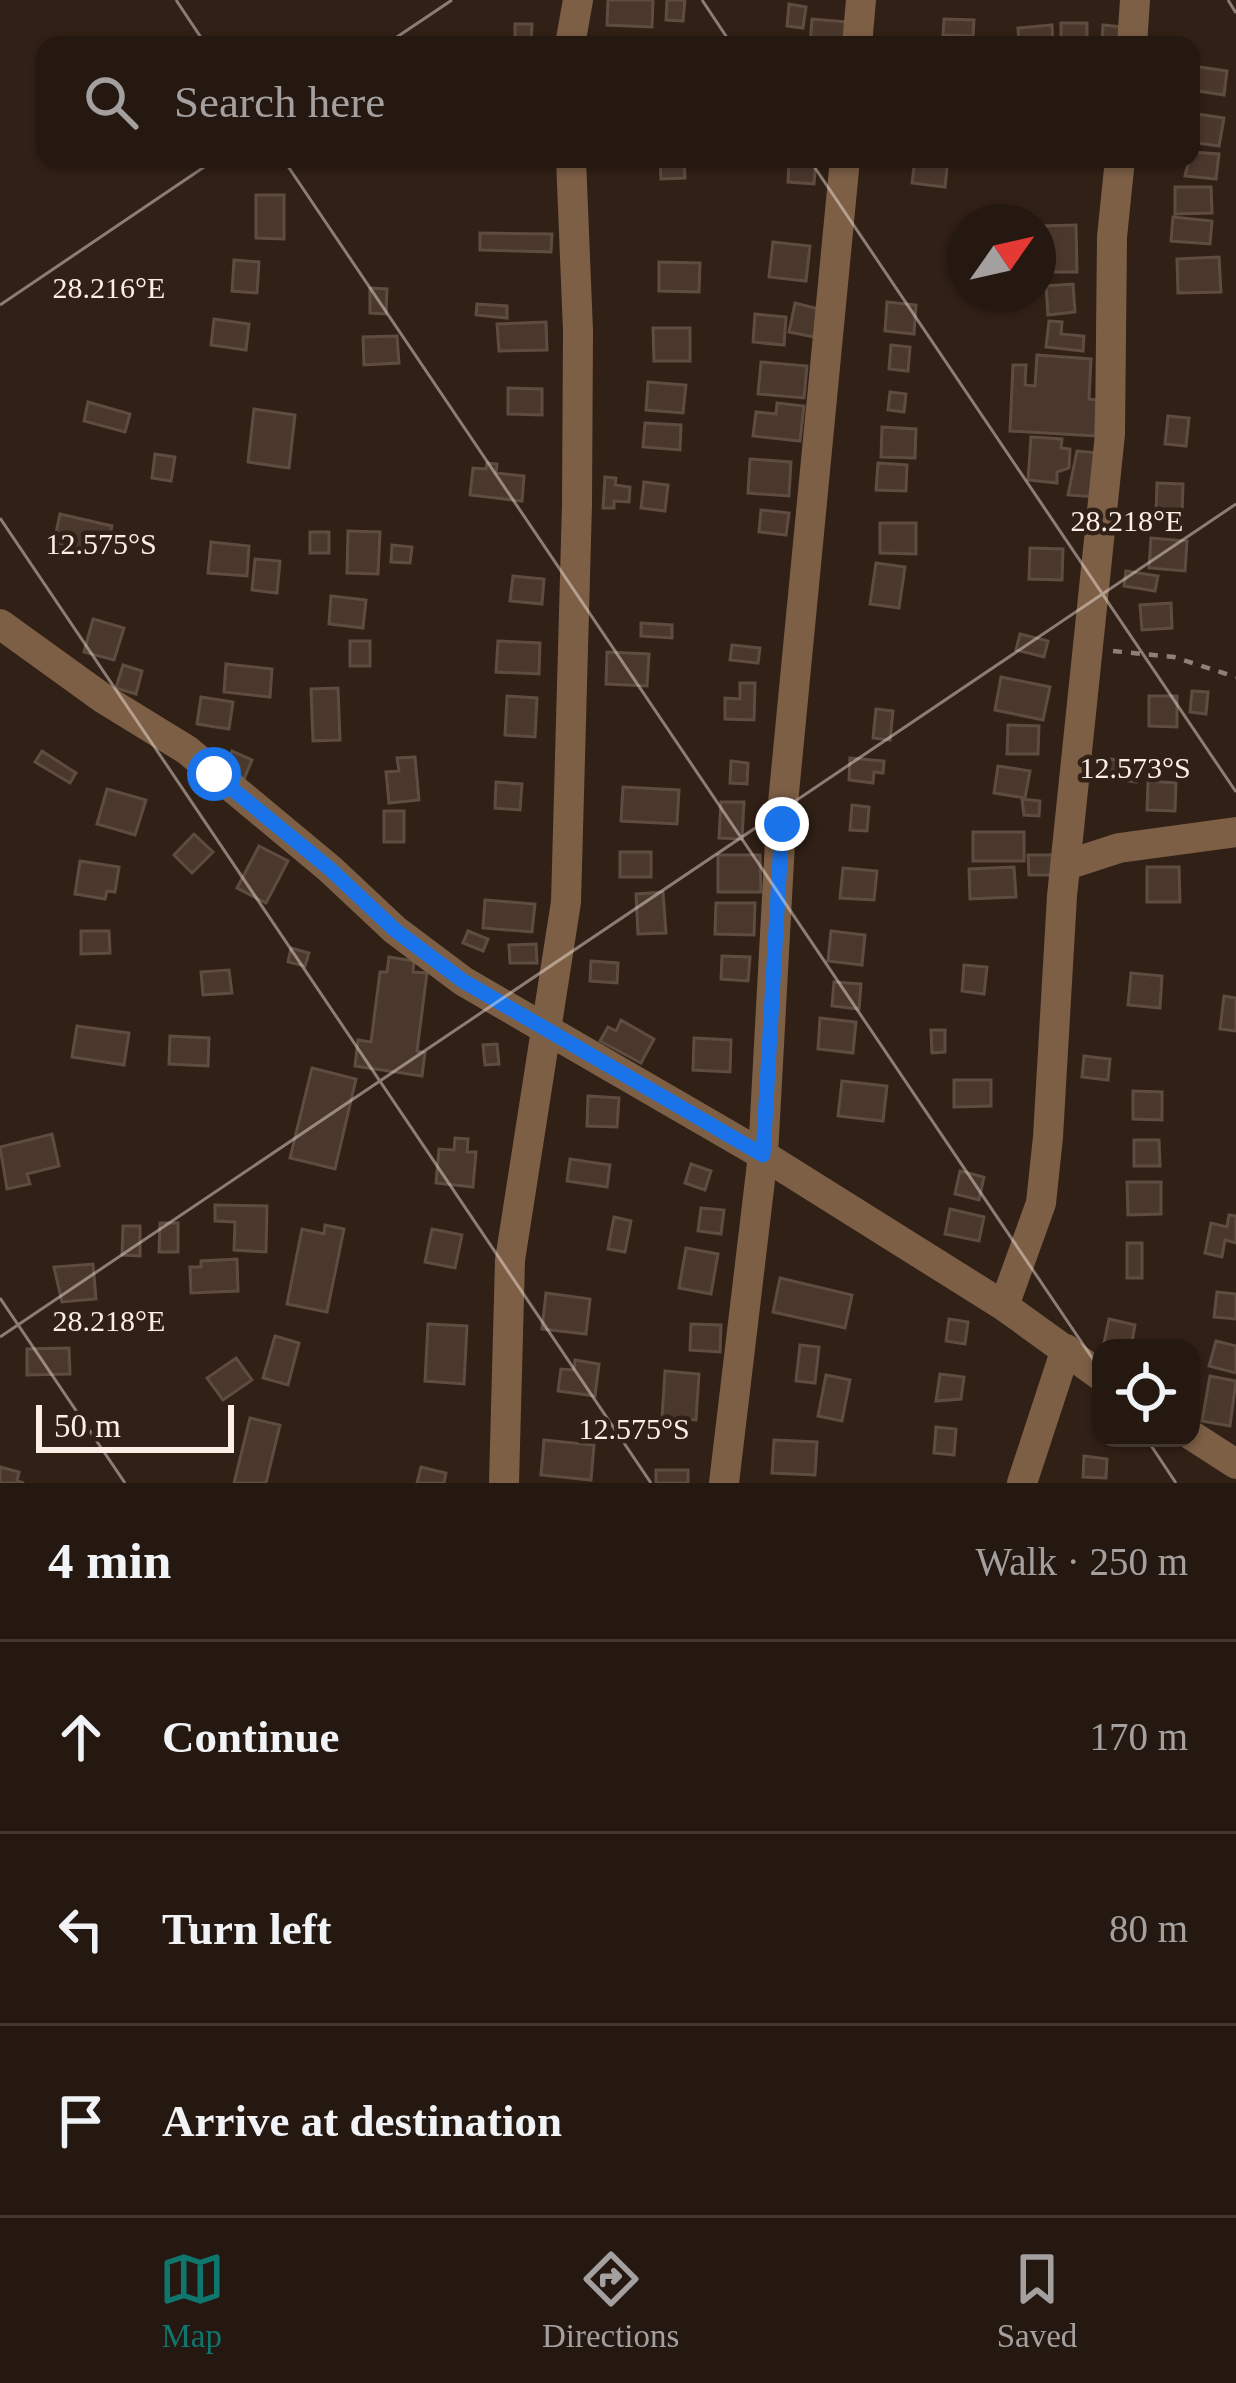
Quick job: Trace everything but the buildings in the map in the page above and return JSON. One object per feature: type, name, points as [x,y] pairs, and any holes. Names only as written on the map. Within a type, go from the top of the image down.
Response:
[{"type":"street","points":[[572,36],[578,0]]},
{"type":"street","points":[[858,36],[861,0]]},
{"type":"street","points":[[1133,36],[1135,0]]},
{"type":"street","points":[[504,1483],[510,1260],[567,879],[578,483],[571,168]]},
{"type":"street","points":[[724,1483],[763,1155],[782,824],[843,168]]},
{"type":"street","points":[[1004,1306],[1041,1203],[1067,865],[1110,434],[1112,237],[1119,168]]},
{"type":"street","points":[[0,624],[87,688],[187,750],[429,957],[763,1155],[1004,1306],[1092,1369]]},
{"type":"street","points":[[1067,865],[1119,848],[1236,832]]},
{"type":"street","points":[[1022,1483],[1066,1349]]},
{"type":"street","points":[[1200,1441],[1236,1464]]},
{"type":"path","points":[[1089,649],[1174,657],[1236,677]]},
{"type":"route","points":[[214,774],[330,869],[395,930],[463,981],[763,1155],[782,824]]}]
